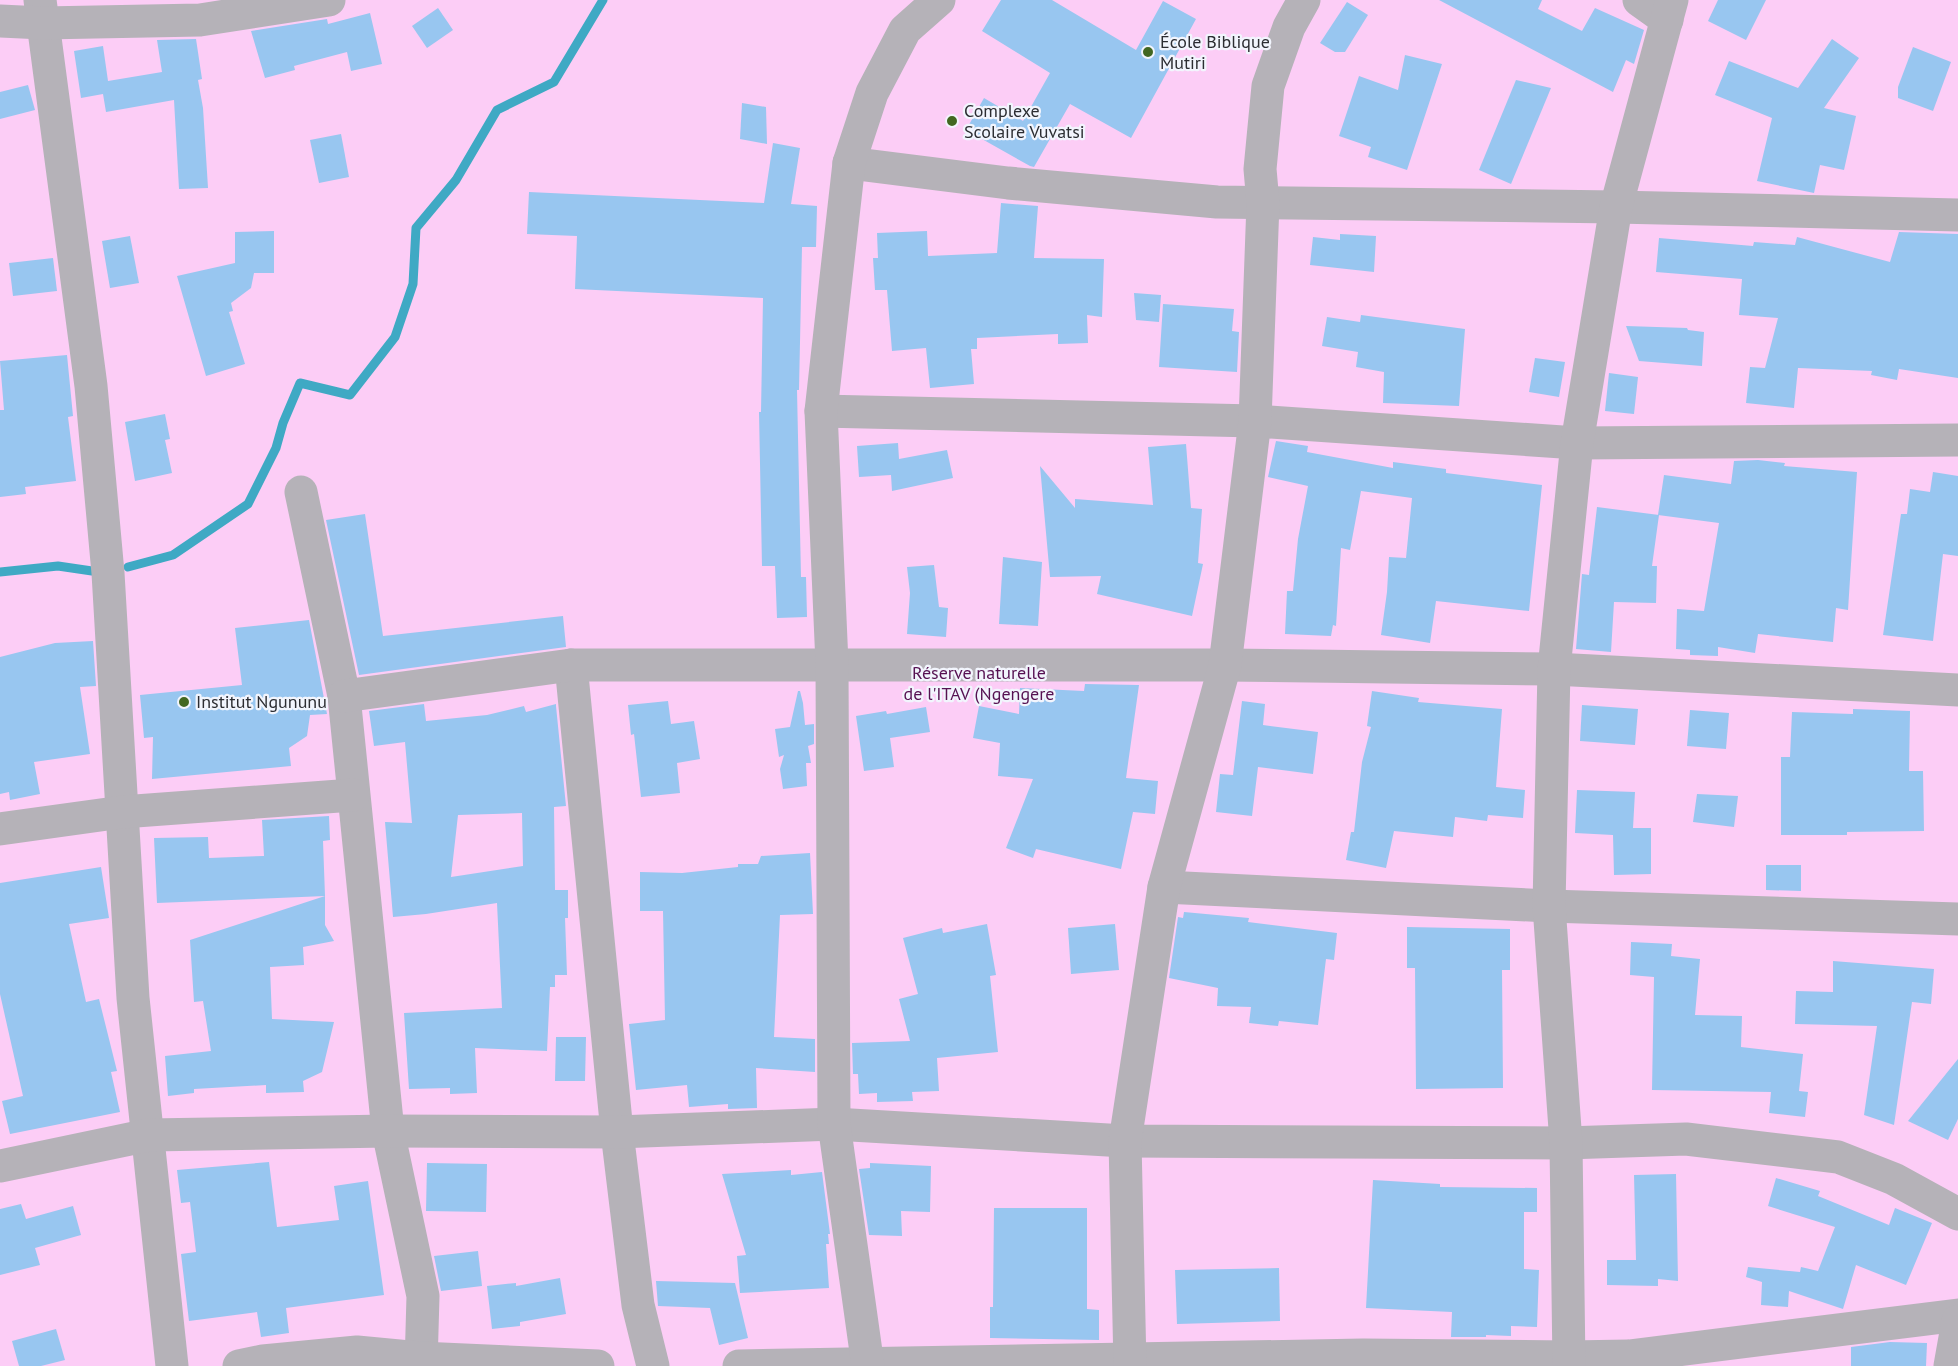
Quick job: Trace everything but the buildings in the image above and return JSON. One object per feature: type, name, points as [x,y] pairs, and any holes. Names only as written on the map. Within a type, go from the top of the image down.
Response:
[{"type":"street","points":[[0,21],[42,11],[200,20],[328,0]]},
{"type":"street","points":[[868,1364],[834,1124],[832,664],[820,411],[849,163],[872,93],[904,30],[939,0]]},
{"type":"street","points":[[1130,1363],[1125,1141],[1164,887],[1225,665],[1255,421],[1263,203],[1260,169],[1268,86],[1289,27],[1304,0]]},
{"type":"street","points":[[1569,1362],[1566,1143],[1549,906],[1554,669],[1577,443],[1616,207],[1669,10],[1639,0]]},
{"type":"street","points":[[42,11],[91,386],[108,573],[133,998],[172,1366]]},
{"type":"street","points":[[849,163],[1008,183],[1217,202],[1616,207],[1958,215]]},
{"type":"street","points":[[820,411],[1255,421],[1577,443],[1958,440]]},
{"type":"street","points":[[301,492],[344,696],[388,1131],[423,1296],[420,1362]]},
{"type":"street","points":[[344,696],[571,665],[832,664],[1554,669],[1958,690]]},
{"type":"street","points":[[571,665],[617,1132],[638,1305],[653,1366]]},
{"type":"street","points":[[0,829],[122,812],[353,795]]},
{"type":"street","points":[[1164,887],[1549,906],[1958,919]]},
{"type":"street","points":[[0,1166],[149,1135],[388,1131],[617,1132],[834,1124],[1125,1141],[1566,1143],[1686,1139],[1838,1157],[1894,1179],[1958,1214]]},
{"type":"street","points":[[739,1366],[1130,1363],[1363,1355],[1569,1362],[1958,1316]]},
{"type":"street","points":[[1950,1366],[1958,1321]]},
{"type":"street","points":[[239,1366],[263,1361],[357,1352],[420,1362],[598,1366]]},
{"type":"green space","name":"Réserve naturelle de l'ITAV (Ngengere","points":[[0,0],[1958,0],[1958,1366],[0,1366]]},
{"type":"waterway","points":[[128,567],[173,555],[248,504],[276,448],[283,423],[300,383],[350,395],[395,337],[413,284],[416,228],[456,180],[497,110],[554,82],[603,0]]},
{"type":"waterway","points":[[0,572],[58,566],[92,571]]},
{"type":"place","name":"École Biblique Mutiri","points":[[1148,52]]},
{"type":"place","name":"Complexe Scolaire Vuvatsi","points":[[952,121]]},
{"type":"place","name":"Institut Ngununu","points":[[184,702]]}]
